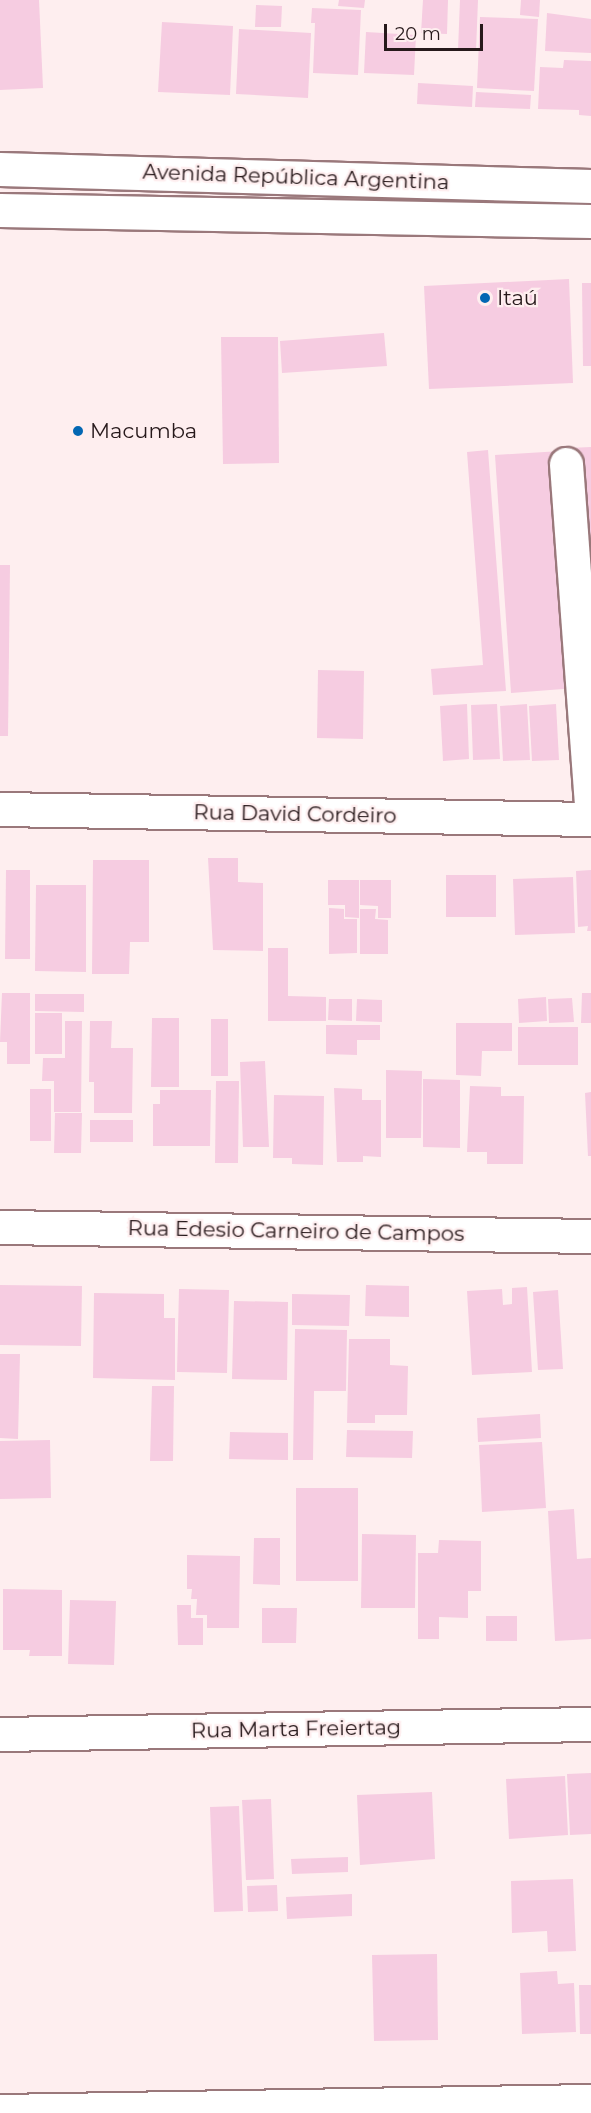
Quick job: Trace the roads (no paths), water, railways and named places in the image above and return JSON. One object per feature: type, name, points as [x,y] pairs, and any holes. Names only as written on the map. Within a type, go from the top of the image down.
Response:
[{"type":"street","name":"Avenida República Argentina","points":[[0,169],[591,186]]},
{"type":"street","name":"Avenida República Argentina","points":[[0,210],[591,222]]},
{"type":"street","points":[[566,464],[591,802]]},
{"type":"street","name":"Rua David Cordeiro","points":[[0,809],[591,819]]},
{"type":"street","name":"Rua Edesio Carneiro de Campos","points":[[0,1227],[591,1236]]},
{"type":"street","name":"Rua Marta Freiertag","points":[[0,1734],[591,1724]]},
{"type":"street","points":[[0,2111],[591,2101]]},
{"type":"place","name":"Itaú","points":[[485,298]]},
{"type":"place","name":"Macumba","points":[[78,431]]}]
